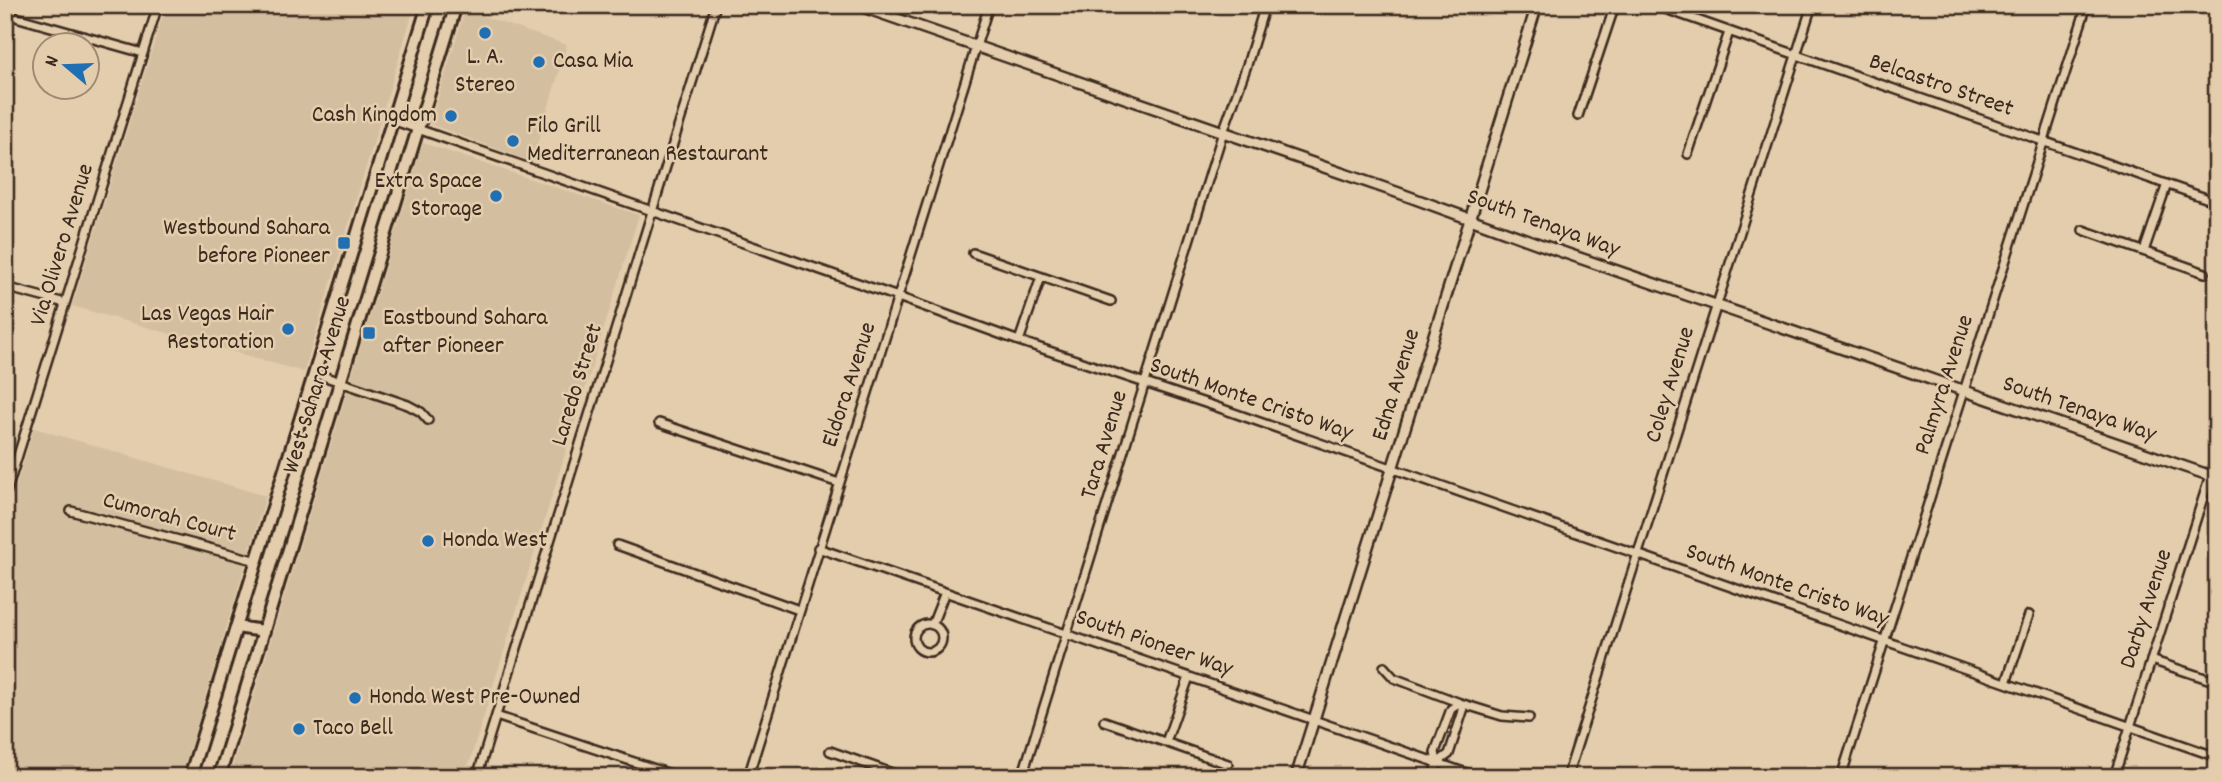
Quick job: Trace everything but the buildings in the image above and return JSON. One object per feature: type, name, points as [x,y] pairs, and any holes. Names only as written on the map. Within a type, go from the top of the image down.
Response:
[{"type":"main road","name":"West Sahara Avenue","points":[[190,777],[428,5]]},
{"type":"main road","name":"West Sahara Avenue","points":[[219,777],[456,5]]},
{"type":"main road","points":[[236,627],[264,631]]},
{"type":"street","name":"Via Olivero Avenue","points":[[5,497],[158,5]]},
{"type":"street","name":"Laredo Street","points":[[477,777],[716,5]]},
{"type":"street","name":"South Tenaya Way","points":[[857,5],[1551,249],[2213,477]]},
{"type":"street","name":"Eldora Avenue","points":[[748,777],[989,5]]},
{"type":"street","name":"Tara Avenue","points":[[1022,777],[1265,5]]},
{"type":"street","name":"Edna Avenue","points":[[1296,777],[1536,5]]},
{"type":"street","points":[[1578,116],[1615,5]]},
{"type":"street","name":"Belcastro Street","points":[[1654,5],[1673,8],[1729,32],[2217,202]]},
{"type":"street","name":"Coley Avenue","points":[[1567,777],[1812,5]]},
{"type":"street","name":"Palmyra Avenue","points":[[1841,777],[2087,5]]},
{"type":"street","points":[[5,14],[143,53]]},
{"type":"street","points":[[1688,154],[1729,32]]},
{"type":"street","name":"South Monte Cristo Way","points":[[393,120],[1019,341],[2217,757]]},
{"type":"street","points":[[2144,251],[2166,184]]},
{"type":"street","points":[[2083,230],[2205,273]]},
{"type":"street","points":[[972,253],[1111,301]]},
{"type":"street","points":[[1019,341],[1041,277]]},
{"type":"street","points":[[5,287],[65,303]]},
{"type":"street","points":[[314,373],[408,405],[421,412],[428,420]]},
{"type":"street","points":[[659,423],[839,483]]},
{"type":"street","name":"Darby Avenue","points":[[2114,777],[2213,477],[2217,454]]},
{"type":"street","name":"Cumorah Court","points":[[71,511],[257,561]]},
{"type":"street","points":[[617,545],[799,610]]},
{"type":"street","name":"South Pioneer Way","points":[[818,548],[1478,777]]},
{"type":"street","points":[[932,625],[945,592]]},
{"type":"street","points":[[2006,683],[2029,615]]},
{"type":"street","points":[[2151,660],[2217,682]]},
{"type":"street","points":[[1384,667],[1394,678],[1460,703],[1502,716],[1529,718]]},
{"type":"street","points":[[1166,742],[1189,677]]},
{"type":"street","points":[[1437,763],[1449,754],[1463,711],[1460,703]]},
{"type":"street","points":[[1433,777],[1437,763],[1435,752],[1451,709],[1460,703]]},
{"type":"street","points":[[496,716],[679,777]]},
{"type":"street","points":[[1104,721],[1228,764]]},
{"type":"street","points":[[830,751],[887,774],[903,777]]},
{"type":"shaded area","points":[[166,5],[415,5],[304,372],[72,306]]},
{"type":"shaded area","points":[[465,10],[567,45],[532,162],[430,124]]},
{"type":"shaded area","points":[[423,143],[639,215],[465,777],[229,777]]},
{"type":"shaded area","points":[[34,428],[266,496],[181,777],[5,777],[5,730],[14,698],[5,695],[5,521]]},
{"type":"place","name":"L. A. Stereo","points":[[485,33]]},
{"type":"place","name":"Casa Mia","points":[[539,62]]},
{"type":"place","name":"Cash Kingdom","points":[[451,116]]},
{"type":"place","name":"Filo Grill Mediterranean Restaurant","points":[[513,141]]},
{"type":"place","name":"Extra Space Storage","points":[[496,196]]},
{"type":"place","name":"Westbound Sahara before Pioneer","points":[[344,243]]},
{"type":"place","name":"Las Vegas Hair Restoration","points":[[288,329]]},
{"type":"place","name":"Eastbound Sahara after Pioneer","points":[[369,333]]},
{"type":"place","name":"Honda West","points":[[428,541]]},
{"type":"place","name":"Honda West Pre-Owned","points":[[355,698]]},
{"type":"place","name":"Taco Bell","points":[[299,729]]}]
